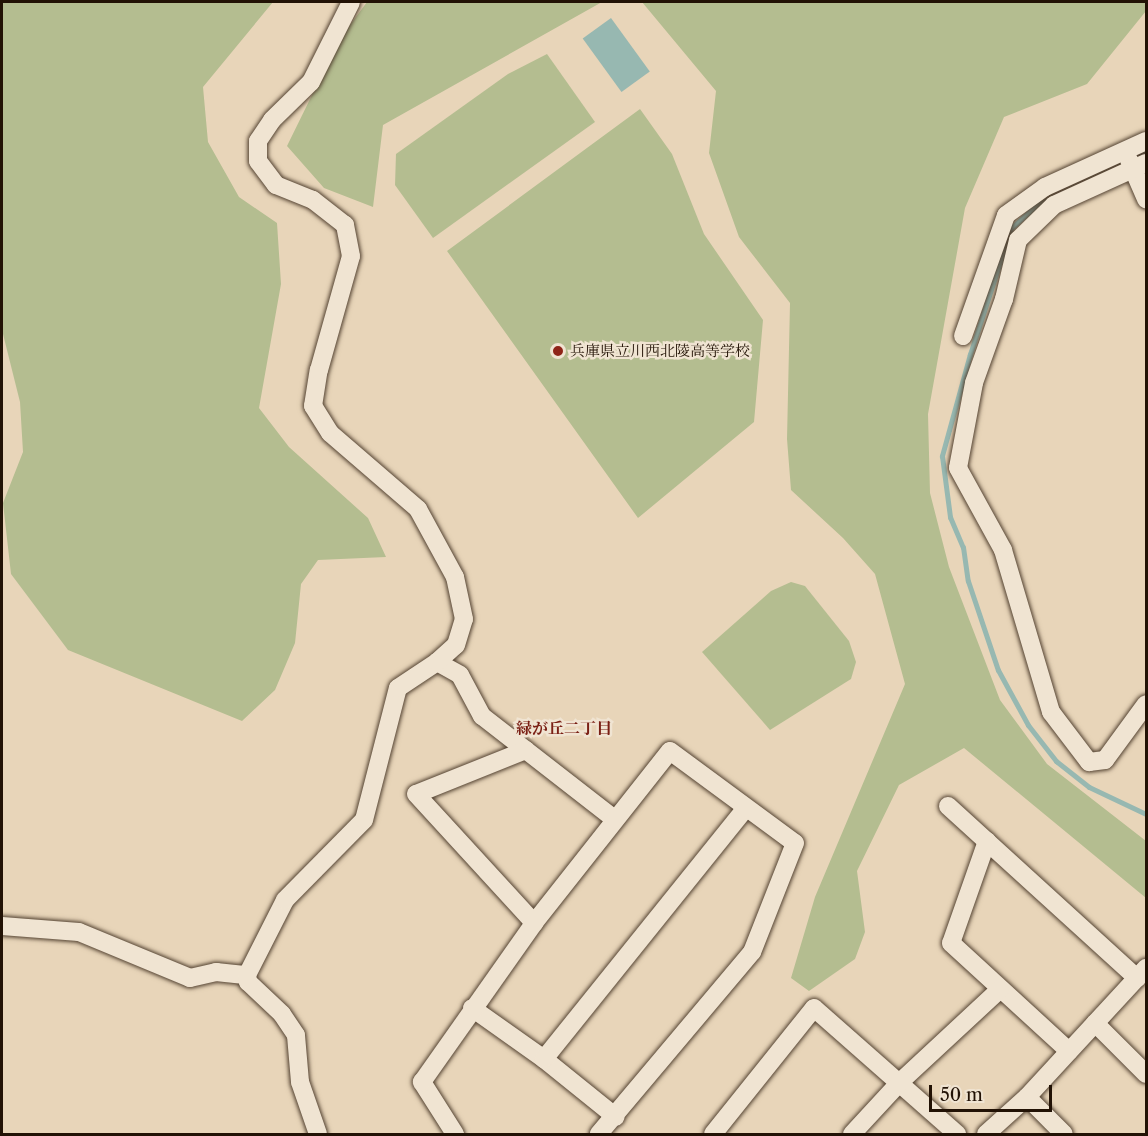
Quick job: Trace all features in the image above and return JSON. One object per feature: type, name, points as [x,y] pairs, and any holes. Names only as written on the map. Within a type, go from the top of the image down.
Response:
[{"type":"street","points":[[318,1134],[300,1082],[296,1035],[282,1014],[248,982],[247,975],[285,900],[364,820],[398,688],[437,662],[461,636],[464,619],[455,577],[440,544],[418,509],[330,433],[313,406],[351,256],[345,225],[313,200],[276,185],[258,161],[258,141],[272,120],[311,82],[351,2]]},
{"type":"street","points":[[963,336],[1005,215],[1045,187],[1125,154],[1146,141]]},
{"type":"street","points":[[1125,154],[1141,167],[1146,199]]},
{"type":"street","points":[[1141,167],[1054,205],[1018,240],[1004,299],[974,383],[958,468],[1003,550],[1052,712],[1089,762],[1106,760],[1146,704]]},
{"type":"street","points":[[437,662],[460,675],[482,716],[613,818]]},
{"type":"street","points":[[526,750],[416,794],[534,923]]},
{"type":"street","points":[[455,1134],[422,1083],[472,1008],[534,923],[613,818],[670,750],[795,843],[752,952],[616,1117],[599,1134]]},
{"type":"street","points":[[948,806],[1142,973],[1027,1097],[986,1134]]},
{"type":"street","points":[[544,1059],[746,808]]},
{"type":"street","points":[[987,841],[951,944],[1069,1051]]},
{"type":"street","points":[[2,926],[79,932],[190,978],[216,972],[247,975]]},
{"type":"street","points":[[852,1134],[899,1083],[1000,989]]},
{"type":"street","points":[[472,1008],[544,1059],[616,1117]]},
{"type":"street","points":[[713,1134],[814,1008],[957,1134]]},
{"type":"street","points":[[1095,1023],[1146,1074]]},
{"type":"street","points":[[1027,1097],[1064,1134]]},
{"type":"green space","points":[[2,2],[273,2],[203,87],[208,142],[239,197],[277,223],[281,284],[259,408],[289,447],[368,518],[386,557],[318,560],[301,584],[295,643],[275,690],[242,721],[68,650],[11,574],[3,503],[23,452],[20,402],[2,330]]},
{"type":"green space","points":[[367,2],[602,2],[383,125],[373,207],[324,188],[287,146],[339,40]]},
{"type":"green space","points":[[642,2],[1146,2],[1146,11],[1087,84],[1004,117],[965,208],[928,414],[930,493],[949,567],[1000,700],[1047,764],[1146,841],[1146,898],[964,748],[899,785],[857,871],[865,932],[855,959],[809,991],[791,978],[815,897],[905,684],[875,574],[843,538],[791,490],[787,439],[790,303],[739,237],[709,153],[716,91]]},
{"type":"green space","points":[[547,54],[595,122],[433,238],[395,185],[396,154],[508,74]]},
{"type":"green space","points":[[640,109],[672,154],[704,234],[763,320],[754,422],[638,518],[447,251]]},
{"type":"green space","points":[[791,582],[805,586],[849,641],[856,662],[851,679],[770,730],[702,652],[771,591]]},
{"type":"water","points":[[611,18],[650,71],[621,92],[583,39]]},
{"type":"waterway","points":[[1132,159],[1146,151]]},
{"type":"waterway","points":[[1051,198],[1039,203],[1011,228],[970,354],[942,456],[950,517],[963,547],[968,581],[998,670],[1028,725],[1056,761],[1089,787],[1146,814]]},
{"type":"place","name":"兵庫県立川西北陵高等学校","points":[[558,351]]},
{"type":"district","name":"緑が丘二丁目","points":[[564,728]]}]
